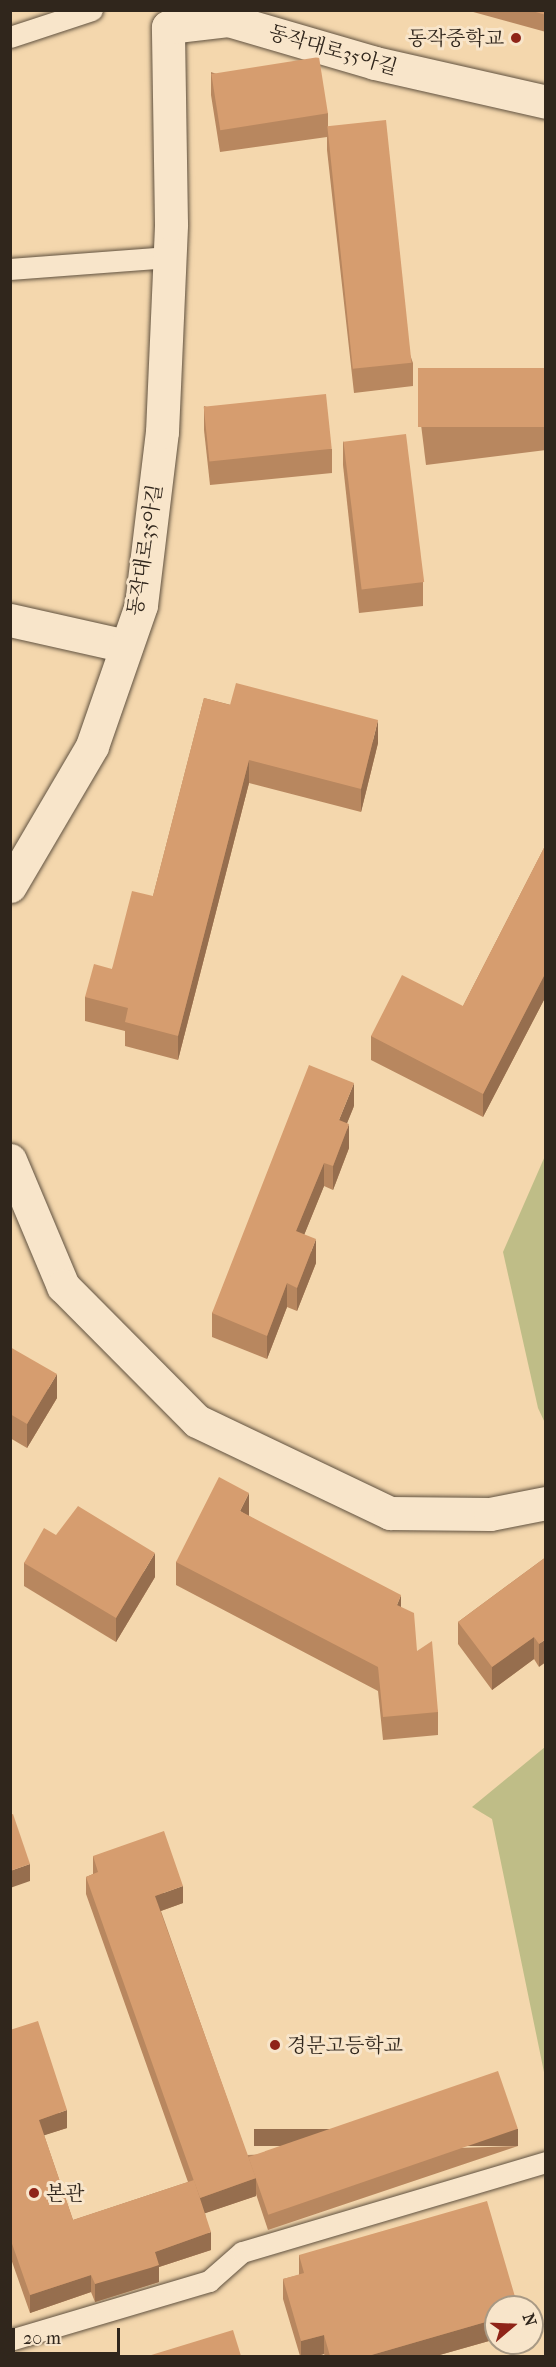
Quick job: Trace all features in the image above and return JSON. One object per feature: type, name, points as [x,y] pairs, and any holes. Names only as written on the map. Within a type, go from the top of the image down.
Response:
[{"type":"street","name":"동작대로35아길","points":[[10,886],[92,746],[141,605],[162,432],[170,257],[168,27],[228,21],[375,63],[546,102]]},
{"type":"street","points":[[10,620],[126,646]]},
{"type":"street","points":[[10,1160],[63,1286],[196,1421],[390,1513],[490,1514],[546,1503]]},
{"type":"lane","points":[[10,37],[92,10]]},
{"type":"lane","points":[[10,269],[170,257]]},
{"type":"lane","points":[[11,2338],[209,2281],[242,2253],[546,2162]]},
{"type":"shaded area","points":[[545,1156],[545,1423],[538,1408],[503,1252]]},
{"type":"shaded area","points":[[545,1747],[545,2077],[492,1819],[472,1807]]},
{"type":"building","points":[[529,10],[546,10],[546,15]]},
{"type":"building","points":[[319,57],[328,113],[220,130],[211,74]]},
{"type":"building","points":[[386,120],[412,363],[353,369],[327,126]]},
{"type":"building","points":[[418,368],[546,368],[546,427],[418,427]]},
{"type":"building","points":[[326,394],[332,449],[209,462],[204,407]]},
{"type":"building","points":[[406,434],[424,582],[362,590],[343,442]]},
{"type":"building","points":[[236,683],[378,720],[361,789],[249,760],[178,1036],[125,1022],[128,1008],[85,997],[94,964],[112,969],[132,891],[153,896],[204,698],[230,705]]},
{"type":"building","points":[[546,844],[546,972],[483,1094],[371,1036],[402,975],[463,1006]]},
{"type":"building","points":[[309,1065],[354,1083],[339,1120],[349,1124],[333,1166],[324,1163],[296,1231],[316,1239],[297,1288],[287,1283],[267,1336],[212,1313]]},
{"type":"building","points":[[10,1347],[57,1374],[27,1424],[10,1414]]},
{"type":"building","points":[[219,1477],[249,1493],[240,1511],[401,1595],[397,1605],[414,1613],[417,1651],[432,1641],[438,1712],[383,1717],[378,1667],[176,1562]]},
{"type":"building","points":[[78,1506],[155,1553],[116,1618],[24,1563],[44,1528],[56,1535]]},
{"type":"building","points":[[546,1557],[546,1639],[539,1644],[534,1637],[492,1667],[458,1622]]},
{"type":"building","points":[[13,1814],[30,1864],[10,1871],[10,1815]]},
{"type":"building","points":[[164,1831],[183,1886],[155,1896],[256,2178],[200,2198],[86,1877],[98,1872],[93,1856]]},
{"type":"building","points":[[38,2021],[67,2110],[39,2120],[73,2220],[194,2180],[211,2232],[155,2252],[159,2265],[95,2284],[91,2275],[30,2295],[10,2238],[10,2030]]},
{"type":"building","points":[[498,2071],[518,2129],[268,2215],[248,2157]]},
{"type":"building","points":[[487,2201],[514,2295],[484,2295],[484,2322],[368,2356],[330,2356],[324,2335],[301,2341],[283,2279],[304,2273],[299,2255]]},
{"type":"building","points":[[233,2330],[241,2356],[148,2356]]},
{"type":"place","name":"동작중학교","points":[[516,38]]},
{"type":"place","name":"경문고등학교","points":[[275,2045]]},
{"type":"place","name":"본관","points":[[34,2193]]}]
